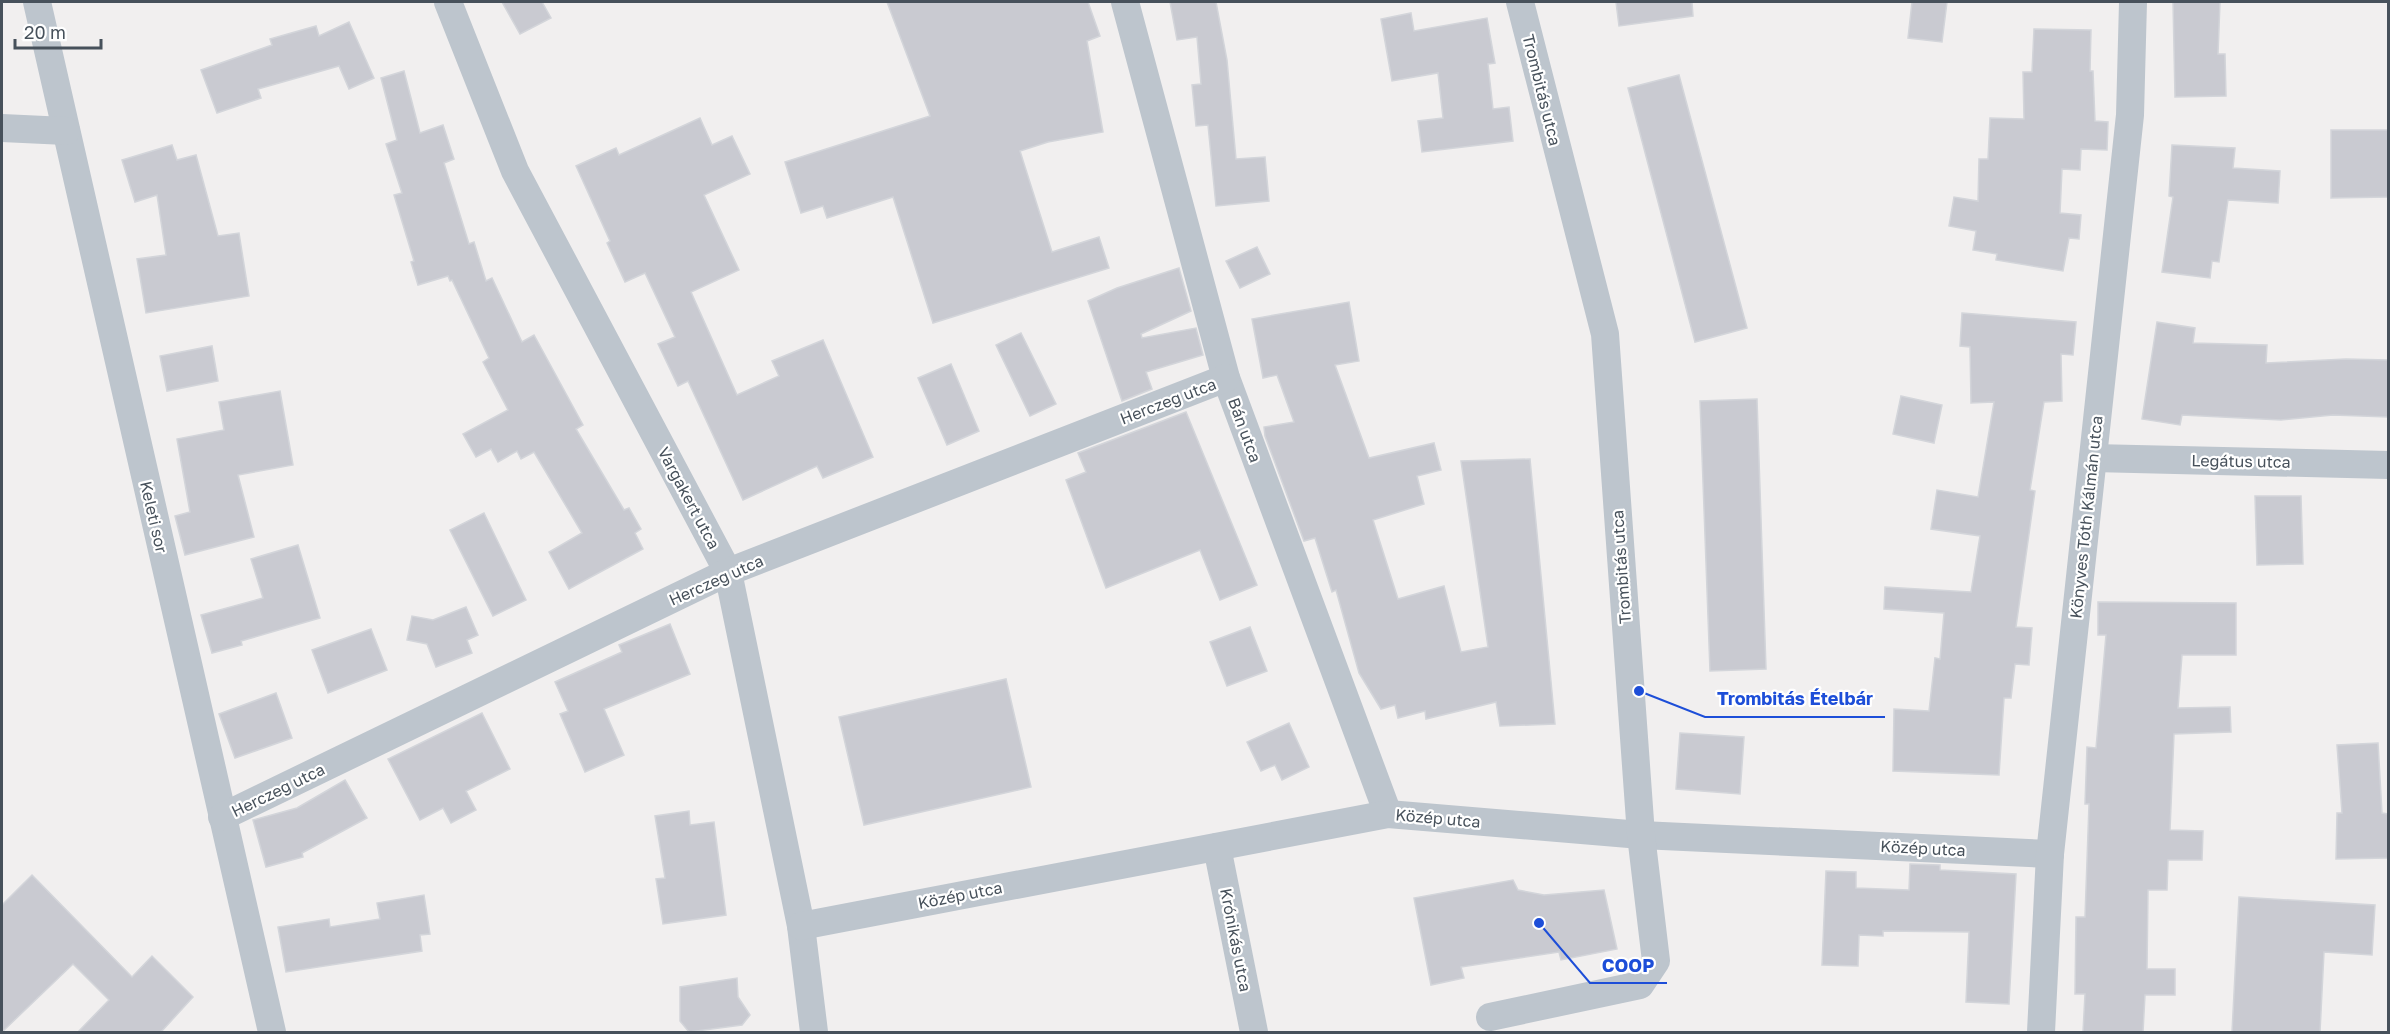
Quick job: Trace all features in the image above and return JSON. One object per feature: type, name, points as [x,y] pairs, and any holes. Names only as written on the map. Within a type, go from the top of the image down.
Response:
[{"type":"street","name":"Keleti sor","points":[[37,2],[272,1032]]},
{"type":"street","name":"Vargakert utca","points":[[448,2],[515,171],[728,572],[801,926],[814,1032]]},
{"type":"street","name":"Bán utca","points":[[1125,2],[1226,378],[1388,814]]},
{"type":"street","name":"Trombitás utca","points":[[1490,1017],[1640,985],[1656,961],[1641,835],[1605,334],[1520,2]]},
{"type":"street","name":"Könyves Tóth Kálmán utca","points":[[2041,1032],[2050,854],[2130,116],[2133,2]]},
{"type":"street","points":[[2,128],[66,130]]},
{"type":"street","name":"Herczeg utca","points":[[222,817],[728,572],[1226,378]]},
{"type":"street","name":"Legátus utca","points":[[2093,458],[2388,465]]},
{"type":"street","name":"Közép utca","points":[[801,926],[1388,814],[1641,835],[2050,854]]},
{"type":"street","name":"Krónikás utca","points":[[1217,847],[1254,1032]]},
{"type":"building","points":[[502,2],[542,2],[551,18],[520,34]]},
{"type":"building","points":[[887,2],[1088,2],[1100,36],[1087,41],[1103,132],[1048,142],[1020,151],[1052,252],[1099,237],[1109,268],[933,323],[893,197],[827,218],[823,206],[801,213],[785,162],[930,116]]},
{"type":"building","points":[[1170,2],[1216,2],[1227,60],[1236,159],[1265,157],[1269,201],[1216,206],[1208,125],[1196,126],[1192,85],[1201,84],[1197,37],[1177,40]]},
{"type":"building","points":[[1616,2],[1692,2],[1693,16],[1619,26]]},
{"type":"building","points":[[1912,2],[1947,2],[1942,42],[1908,38]]},
{"type":"building","points":[[2173,2],[2220,2],[2218,54],[2225,54],[2226,96],[2175,97]]},
{"type":"building","points":[[1411,13],[1414,31],[1487,18],[1495,63],[1488,64],[1493,109],[1509,107],[1513,141],[1422,152],[1418,121],[1443,118],[1438,73],[1392,81],[1381,19]]},
{"type":"building","points":[[349,22],[374,78],[349,89],[339,66],[258,89],[261,98],[217,113],[201,70],[272,45],[270,39],[316,26],[319,36]]},
{"type":"building","points":[[2034,29],[2091,30],[2090,71],[2093,71],[2095,121],[2108,122],[2107,150],[2081,149],[2080,170],[2062,169],[2060,213],[2081,215],[2079,239],[2069,238],[2063,271],[1996,260],[1997,254],[1973,250],[1976,231],[1949,226],[1954,197],[1978,201],[1979,159],[1988,159],[1990,118],[2024,119],[2023,72],[2032,72]]},
{"type":"building","points":[[404,71],[420,133],[443,125],[454,159],[444,163],[469,244],[474,242],[486,281],[492,278],[522,342],[534,335],[583,425],[576,429],[624,510],[629,508],[641,529],[635,533],[643,549],[569,589],[549,552],[582,533],[534,452],[521,459],[517,451],[498,462],[491,449],[476,457],[463,434],[508,410],[483,362],[489,358],[452,280],[450,281],[448,276],[418,285],[411,262],[414,261],[394,195],[402,193],[386,144],[397,140],[381,78]]},
{"type":"building","points":[[1679,75],[1747,328],[1695,342],[1628,88]]},
{"type":"building","points":[[700,118],[712,145],[732,136],[750,174],[704,195],[739,270],[691,292],[737,395],[779,376],[772,361],[823,340],[873,457],[823,478],[817,466],[743,500],[688,381],[678,386],[658,344],[675,337],[645,273],[625,282],[607,243],[610,241],[576,166],[616,148],[619,155]]},
{"type":"building","points":[[2331,130],[2388,130],[2388,197],[2331,198]]},
{"type":"building","points":[[172,145],[177,160],[196,155],[218,236],[239,233],[249,296],[146,313],[137,259],[166,255],[157,195],[135,202],[122,160]]},
{"type":"building","points":[[2172,145],[2235,148],[2233,168],[2280,171],[2278,203],[2228,200],[2219,262],[2212,261],[2210,278],[2162,272],[2173,197],[2169,196]]},
{"type":"building","points":[[1257,247],[1270,274],[1240,288],[1226,261]]},
{"type":"building","points":[[1179,268],[1191,311],[1141,334],[1142,338],[1196,328],[1203,355],[1146,372],[1152,389],[1122,401],[1088,301],[1117,288]]},
{"type":"building","points":[[1349,302],[1359,361],[1335,365],[1369,458],[1434,443],[1441,470],[1417,476],[1424,504],[1373,520],[1398,599],[1444,586],[1461,652],[1488,647],[1461,461],[1530,459],[1555,724],[1500,726],[1496,702],[1426,719],[1425,711],[1398,718],[1395,705],[1381,709],[1359,673],[1336,590],[1332,592],[1315,538],[1304,541],[1265,436],[1264,427],[1294,422],[1277,375],[1263,378],[1252,319]]},
{"type":"building","points":[[1962,313],[2076,322],[2073,355],[2061,354],[2062,401],[2044,402],[2030,490],[2035,491],[2016,627],[2032,628],[2029,665],[2015,664],[2011,698],[2004,698],[1999,775],[1893,771],[1894,709],[1929,711],[1935,658],[1940,659],[1944,613],[1884,609],[1885,587],[1971,592],[1980,536],[1931,529],[1937,490],[1978,497],[1994,402],[1971,403],[1970,347],[1960,346]]},
{"type":"building","points":[[2157,322],[2195,328],[2193,343],[2267,345],[2266,363],[2346,359],[2388,360],[2388,417],[2333,415],[2281,420],[2182,415],[2180,425],[2142,419]]},
{"type":"building","points":[[1021,333],[1056,404],[1030,416],[996,345]]},
{"type":"building","points":[[212,346],[218,381],[167,391],[160,356]]},
{"type":"building","points":[[951,364],[979,431],[947,445],[918,378]]},
{"type":"building","points":[[280,391],[293,465],[238,475],[254,537],[185,555],[175,516],[190,512],[177,439],[224,430],[219,402]]},
{"type":"building","points":[[1901,396],[1942,405],[1934,443],[1893,434]]},
{"type":"building","points":[[1757,399],[1766,669],[1710,671],[1700,401]]},
{"type":"building","points":[[1186,412],[1257,585],[1220,600],[1200,550],[1106,588],[1066,480],[1086,472],[1078,453]]},
{"type":"building","points":[[2255,496],[2301,496],[2303,564],[2257,565]]},
{"type":"building","points":[[484,513],[526,600],[493,616],[450,530]]},
{"type":"building","points":[[298,545],[320,618],[241,641],[242,645],[212,653],[201,615],[263,598],[251,559]]},
{"type":"building","points":[[2098,602],[2236,603],[2236,655],[2182,655],[2178,708],[2230,707],[2231,732],[2174,734],[2170,830],[2203,831],[2202,860],[2168,860],[2167,890],[2148,890],[2147,969],[2175,969],[2175,995],[2145,995],[2143,1032],[2083,1032],[2085,994],[2075,994],[2076,917],[2085,917],[2089,804],[2085,804],[2087,747],[2096,748],[2106,635],[2098,635]]},
{"type":"building","points":[[466,607],[478,635],[467,640],[472,653],[436,667],[427,644],[407,640],[412,616],[433,620]]},
{"type":"building","points":[[670,624],[690,674],[604,709],[624,755],[585,772],[560,714],[568,711],[555,682],[622,652],[619,645]]},
{"type":"building","points":[[1250,627],[1267,671],[1227,686],[1210,642]]},
{"type":"building","points":[[371,629],[387,670],[328,693],[312,650]]},
{"type":"building","points":[[1006,679],[1031,787],[864,825],[839,717]]},
{"type":"building","points":[[276,693],[292,738],[235,758],[219,714]]},
{"type":"building","points":[[482,713],[510,769],[466,791],[476,810],[451,823],[443,808],[420,820],[388,759]]},
{"type":"building","points":[[1289,723],[1309,767],[1282,780],[1275,765],[1261,771],[1247,742]]},
{"type":"building","points":[[1680,733],[1744,737],[1740,794],[1676,789]]},
{"type":"building","points":[[2378,743],[2382,813],[2388,814],[2388,858],[2336,859],[2337,813],[2342,813],[2337,745]]},
{"type":"building","points":[[345,780],[367,818],[302,853],[303,857],[266,867],[253,820],[297,808]]},
{"type":"building","points":[[689,811],[690,825],[714,822],[726,915],[663,924],[656,879],[665,878],[655,816]]},
{"type":"building","points":[[1910,864],[1940,865],[1940,870],[2016,874],[2009,1004],[1966,1002],[1969,932],[1883,931],[1883,936],[1859,935],[1858,966],[1822,965],[1826,871],[1856,872],[1856,888],[1909,890]]},
{"type":"building","points":[[32,875],[132,977],[152,956],[193,997],[161,1032],[78,1032],[109,1000],[73,964],[2,1032],[2,905]]},
{"type":"building","points":[[1513,880],[1518,890],[1544,895],[1604,890],[1617,949],[1561,960],[1559,952],[1461,967],[1464,978],[1431,985],[1414,898]]},
{"type":"building","points":[[424,895],[430,934],[420,935],[422,951],[286,972],[278,927],[329,919],[330,927],[380,919],[377,903]]},
{"type":"building","points":[[2239,897],[2375,905],[2372,955],[2324,952],[2320,1032],[2232,1032]]},
{"type":"building","points":[[737,978],[738,997],[750,1015],[742,1025],[689,1032],[680,1021],[680,987]]},
{"type":"place","name":"Trombitás Ételbár","points":[[1639,691]]},
{"type":"place","name":"COOP","points":[[1539,923]]}]
